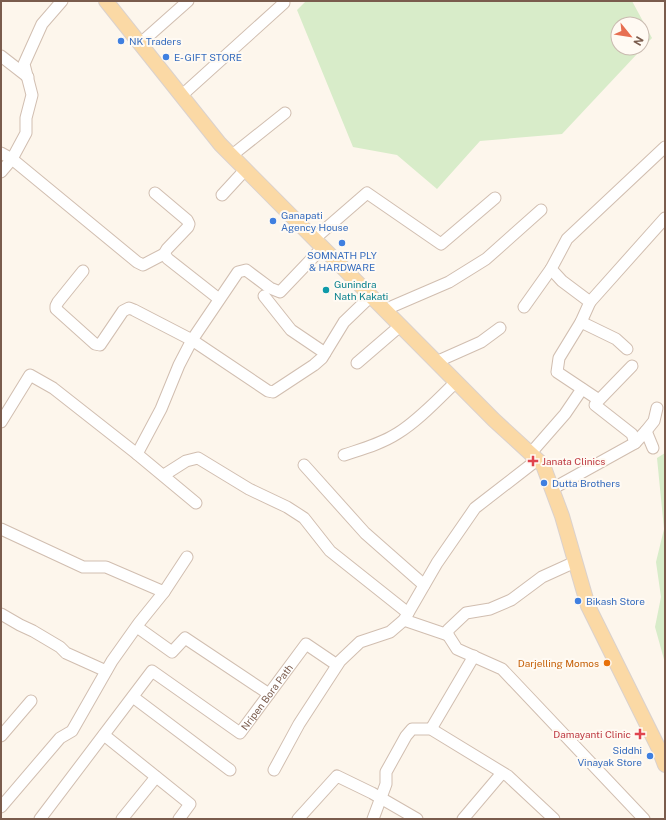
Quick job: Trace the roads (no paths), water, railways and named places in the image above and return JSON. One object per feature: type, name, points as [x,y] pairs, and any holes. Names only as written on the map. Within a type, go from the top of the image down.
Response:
[{"type":"main road","points":[[113,4],[141,45],[231,156],[494,420],[543,465],[562,516],[588,606],[659,749],[665,765]]},
{"type":"street","points":[[1,172],[12,159],[26,133],[26,118],[32,95],[24,64],[42,24],[62,1]]},
{"type":"street","points":[[141,45],[144,40],[188,1]]},
{"type":"street","points":[[181,96],[284,3]]},
{"type":"street","points":[[1,56],[28,77]]},
{"type":"street","points":[[231,156],[285,113]]},
{"type":"street","points":[[524,306],[551,269],[567,239],[665,147]]},
{"type":"street","points":[[1,153],[12,159],[137,262],[143,265],[164,254],[189,224],[187,220],[155,193]]},
{"type":"street","points":[[222,196],[245,170]]},
{"type":"street","points":[[138,454],[161,409],[179,365],[192,340],[238,272],[246,270],[270,288],[280,292],[318,243],[367,193],[441,244],[495,198]]},
{"type":"street","points":[[384,310],[449,282],[486,259],[540,210]]},
{"type":"street","points":[[632,366],[599,400],[557,372],[559,358],[581,322],[590,302],[665,218]]},
{"type":"street","points":[[164,254],[168,259],[219,299]]},
{"type":"street","points":[[551,269],[562,281],[590,302]]},
{"type":"street","points":[[83,271],[58,302],[56,309],[95,344],[100,345],[124,311],[129,308],[192,340],[268,392],[273,392],[322,358],[344,322],[371,296]]},
{"type":"street","points":[[264,296],[291,330],[325,353]]},
{"type":"street","points":[[581,322],[616,339],[627,348]]},
{"type":"street","points":[[357,363],[400,326]]},
{"type":"street","points":[[436,362],[481,342],[500,328]]},
{"type":"street","points":[[1,422],[30,374],[53,388],[138,454],[196,503]]},
{"type":"street","points":[[344,454],[371,447],[398,433],[423,413],[456,382]]},
{"type":"street","points":[[274,770],[299,724],[337,664],[360,642],[390,632],[406,616],[437,563],[475,508],[534,457],[582,389]]},
{"type":"street","points":[[595,405],[632,434],[635,443]]},
{"type":"street","points":[[552,489],[635,443],[654,421],[657,408]]},
{"type":"street","points":[[646,431],[653,448]]},
{"type":"street","points":[[164,475],[186,461],[198,458],[249,489],[287,507],[304,518],[330,551],[406,616],[448,635],[457,649],[502,669],[644,819]]},
{"type":"street","points":[[304,465],[365,533],[424,586]]},
{"type":"street","points":[[1,529],[83,568],[106,567],[164,592]]},
{"type":"street","points":[[1,807],[60,738],[72,731],[106,671],[164,592],[187,557]]},
{"type":"street","points":[[448,635],[448,630],[466,613],[490,609],[512,600],[542,577],[575,562]]},
{"type":"street","points":[[1,614],[60,647],[66,653],[106,671]]},
{"type":"street","points":[[137,627],[172,652],[185,638],[269,694]]},
{"type":"street","name":"Nripen Bora Path","points":[[133,697],[152,671],[240,733],[306,644],[337,664]]},
{"type":"street","points":[[431,729],[474,656]]},
{"type":"street","points":[[40,819],[133,697],[230,770]]},
{"type":"street","points":[[1,736],[31,701]]},
{"type":"street","points":[[373,819],[386,784],[386,772],[406,736],[412,729],[431,729],[508,776],[554,819]]},
{"type":"street","points":[[104,736],[190,804],[179,819]]},
{"type":"street","points":[[462,819],[502,773]]},
{"type":"street","points":[[298,819],[336,776],[381,798],[417,819]]},
{"type":"street","points":[[122,819],[156,777]]},
{"type":"place","name":"NK Traders","points":[[121,41]]},
{"type":"place","name":"E- GIFT STORE","points":[[166,57]]},
{"type":"place","name":"Ganapati Agency House","points":[[273,221]]},
{"type":"place","name":"SOMNATH PLY & HARDWARE","points":[[342,243]]},
{"type":"place","name":"Gunindra Nath Kakati","points":[[326,290]]},
{"type":"place","name":"Janata Clinics","points":[[533,461]]},
{"type":"place","name":"Dutta Brothers","points":[[544,483]]},
{"type":"place","name":"Bikash Store","points":[[578,601]]},
{"type":"place","name":"Darjelling Momos","points":[[607,663]]},
{"type":"place","name":"Damayanti Clinic","points":[[640,734]]},
{"type":"place","name":"Siddhi Vinayak Store","points":[[650,756]]}]
